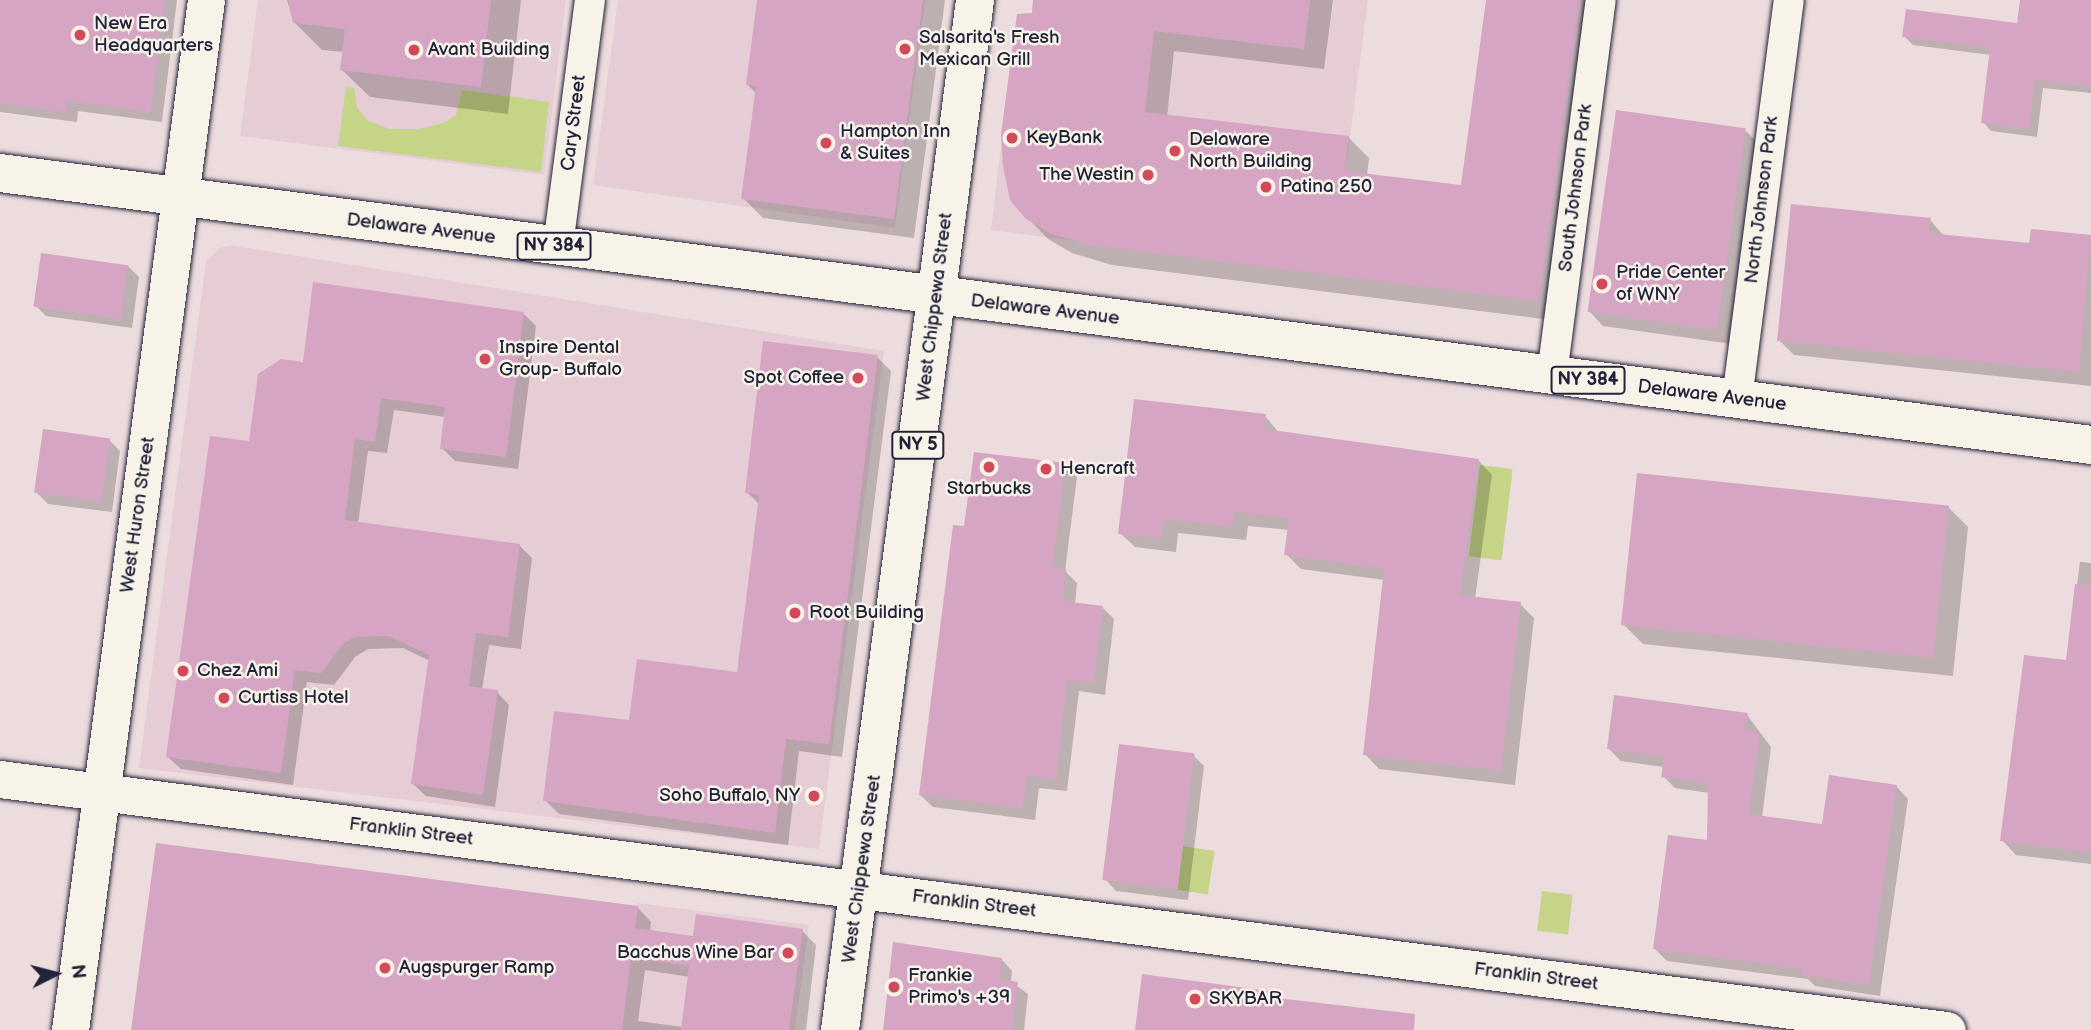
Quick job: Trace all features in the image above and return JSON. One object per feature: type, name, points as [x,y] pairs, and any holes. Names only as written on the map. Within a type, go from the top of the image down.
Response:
[{"type":"main road","name":"West Chippewa Street","points":[[840,1030],[975,0]]},
{"type":"main road","name":"Delaware Avenue","points":[[0,173],[2091,445]]},
{"type":"street","name":"West Huron Street","points":[[71,1030],[206,0]]},
{"type":"street","name":"Cary Street","points":[[558,246],[590,0]]},
{"type":"street","name":"South Johnson Park","points":[[1552,375],[1601,0]]},
{"type":"street","name":"North Johnson Park","points":[[1737,399],[1789,0]]},
{"type":"street","name":"Franklin Street","points":[[0,779],[1947,1030]]},
{"type":"shaded area","points":[[258,0],[566,0],[544,175],[240,136]]},
{"type":"shaded area","points":[[618,0],[925,0],[895,228],[593,185]]},
{"type":"shaded area","name":"Delaware North Building","points":[[1033,0],[1062,0],[1060,19],[1304,49],[1310,0],[1368,0],[1332,274],[991,230],[1017,14],[1032,13]]},
{"type":"shaded area","points":[[230,245],[884,351],[819,849],[139,768],[206,261],[220,248]]},
{"type":"shaded area","points":[[637,903],[809,925],[795,1030],[621,1030]]},
{"type":"green space","points":[[346,87],[354,88],[357,107],[367,120],[389,129],[420,129],[446,122],[456,115],[462,90],[549,102],[541,172],[338,146]]},
{"type":"green space","points":[[1480,465],[1513,469],[1502,560],[1469,556]]},
{"type":"green space","points":[[1183,846],[1215,851],[1208,894],[1176,889]]},
{"type":"green space","points":[[1542,891],[1573,895],[1568,934],[1537,931]]},
{"type":"building","name":"New Era Headquarters","points":[[0,0],[165,0],[151,112],[67,101],[66,112],[0,104]]},
{"type":"building","name":"Avant Building","points":[[288,0],[491,0],[481,87],[340,70],[345,29],[293,23]]},
{"type":"building","name":"Hampton Inn & Suites","points":[[757,0],[923,0],[894,219],[741,199],[756,86],[746,85]]},
{"type":"building","points":[[1033,0],[1310,0],[1304,49],[1154,31],[1145,112],[1349,136],[1345,171],[1461,185],[1486,0],[1580,0],[1539,301],[1090,245],[1049,233],[1026,219],[1010,200],[1003,166],[1001,134],[1017,14],[1032,13]]},
{"type":"building","points":[[2020,0],[2091,0],[2091,87],[2035,80],[2029,129],[1981,123],[1990,48],[1902,37],[1906,9],[2017,23]]},
{"type":"building","points":[[1616,110],[1746,128],[1717,330],[1588,312]]},
{"type":"building","points":[[1791,204],[1931,218],[1929,233],[2029,243],[2031,229],[2091,235],[2079,372],[1777,341]]},
{"type":"building","points":[[41,253],[128,265],[121,319],[33,306]]},
{"type":"building","points":[[313,282],[524,312],[506,457],[440,449],[445,407],[381,398],[375,442],[355,439],[345,520],[520,544],[508,637],[476,633],[469,686],[498,690],[483,795],[411,784],[429,655],[389,636],[355,637],[343,644],[321,673],[295,670],[281,773],[166,757],[210,436],[249,441],[258,374],[281,359],[303,362]]},
{"type":"building","points":[[763,341],[878,355],[829,744],[786,739],[775,833],[543,801],[554,711],[629,720],[637,659],[737,672],[759,495],[745,493]]},
{"type":"building","points":[[1134,399],[1266,414],[1264,429],[1479,459],[1460,595],[1521,602],[1501,771],[1363,755],[1384,569],[1284,555],[1289,518],[1234,512],[1232,527],[1164,519],[1162,539],[1118,534]]},
{"type":"building","points":[[43,429],[110,438],[101,502],[34,492]]},
{"type":"building","points":[[974,452],[1066,463],[1052,568],[1066,569],[1063,601],[1103,606],[1094,683],[1067,680],[1056,780],[1027,776],[1023,808],[919,795],[953,525],[964,526]]},
{"type":"building","points":[[1637,473],[1949,506],[1933,658],[1621,625]]},
{"type":"building","points":[[2075,584],[2091,585],[2091,853],[2000,841],[2024,655],[2066,660]]},
{"type":"building","points":[[1614,695],[1748,713],[1745,730],[1760,733],[1749,814],[1822,824],[1829,775],[1897,785],[1869,985],[1801,975],[1802,969],[1653,949],[1668,835],[1707,840],[1708,783],[1661,777],[1664,757],[1607,749]]},
{"type":"building","points":[[1119,744],[1194,753],[1178,889],[1102,880]]},
{"type":"building","name":"Augspurger Ramp","points":[[156,843],[638,906],[635,928],[693,936],[696,914],[803,929],[789,1030],[681,1030],[689,966],[631,957],[622,1030],[131,1030]]},
{"type":"building","points":[[893,942],[1002,958],[1000,979],[1018,982],[1012,1030],[883,1030]]},
{"type":"building","points":[[1142,974],[1269,991],[1268,997],[1415,1014],[1414,1030],[1135,1030]]},
{"type":"place","name":"New Era Headquarters","points":[[80,35]]},
{"type":"place","name":"Salsarita's Fresh Mexican Grill","points":[[905,49]]},
{"type":"place","name":"Avant Building","points":[[414,50]]},
{"type":"place","name":"KeyBank","points":[[1012,138]]},
{"type":"place","name":"Hampton Inn & Suites","points":[[826,143]]},
{"type":"place","name":"Delaware North Building","points":[[1175,151]]},
{"type":"place","name":"The Westin","points":[[1148,175]]},
{"type":"place","name":"Patina 250","points":[[1266,187]]},
{"type":"place","name":"Pride Center of WNY","points":[[1602,284]]},
{"type":"place","name":"Inspire Dental Group- Buffalo","points":[[485,359]]},
{"type":"place","name":"Spot Coffee","points":[[858,378]]},
{"type":"place","name":"Starbucks","points":[[989,467]]},
{"type":"place","name":"Hencraft","points":[[1046,469]]},
{"type":"place","name":"Root Building","points":[[795,613]]},
{"type":"place","name":"Chez Ami","points":[[183,671]]},
{"type":"place","name":"Curtiss Hotel","points":[[224,698]]},
{"type":"place","name":"Soho Buffalo, NY","points":[[814,796]]},
{"type":"place","name":"Bacchus Wine Bar","points":[[788,953]]},
{"type":"place","name":"Augspurger Ramp","points":[[385,968]]},
{"type":"place","name":"Frankie Primo's +39","points":[[894,987]]},
{"type":"place","name":"SKYBAR","points":[[1195,999]]}]
